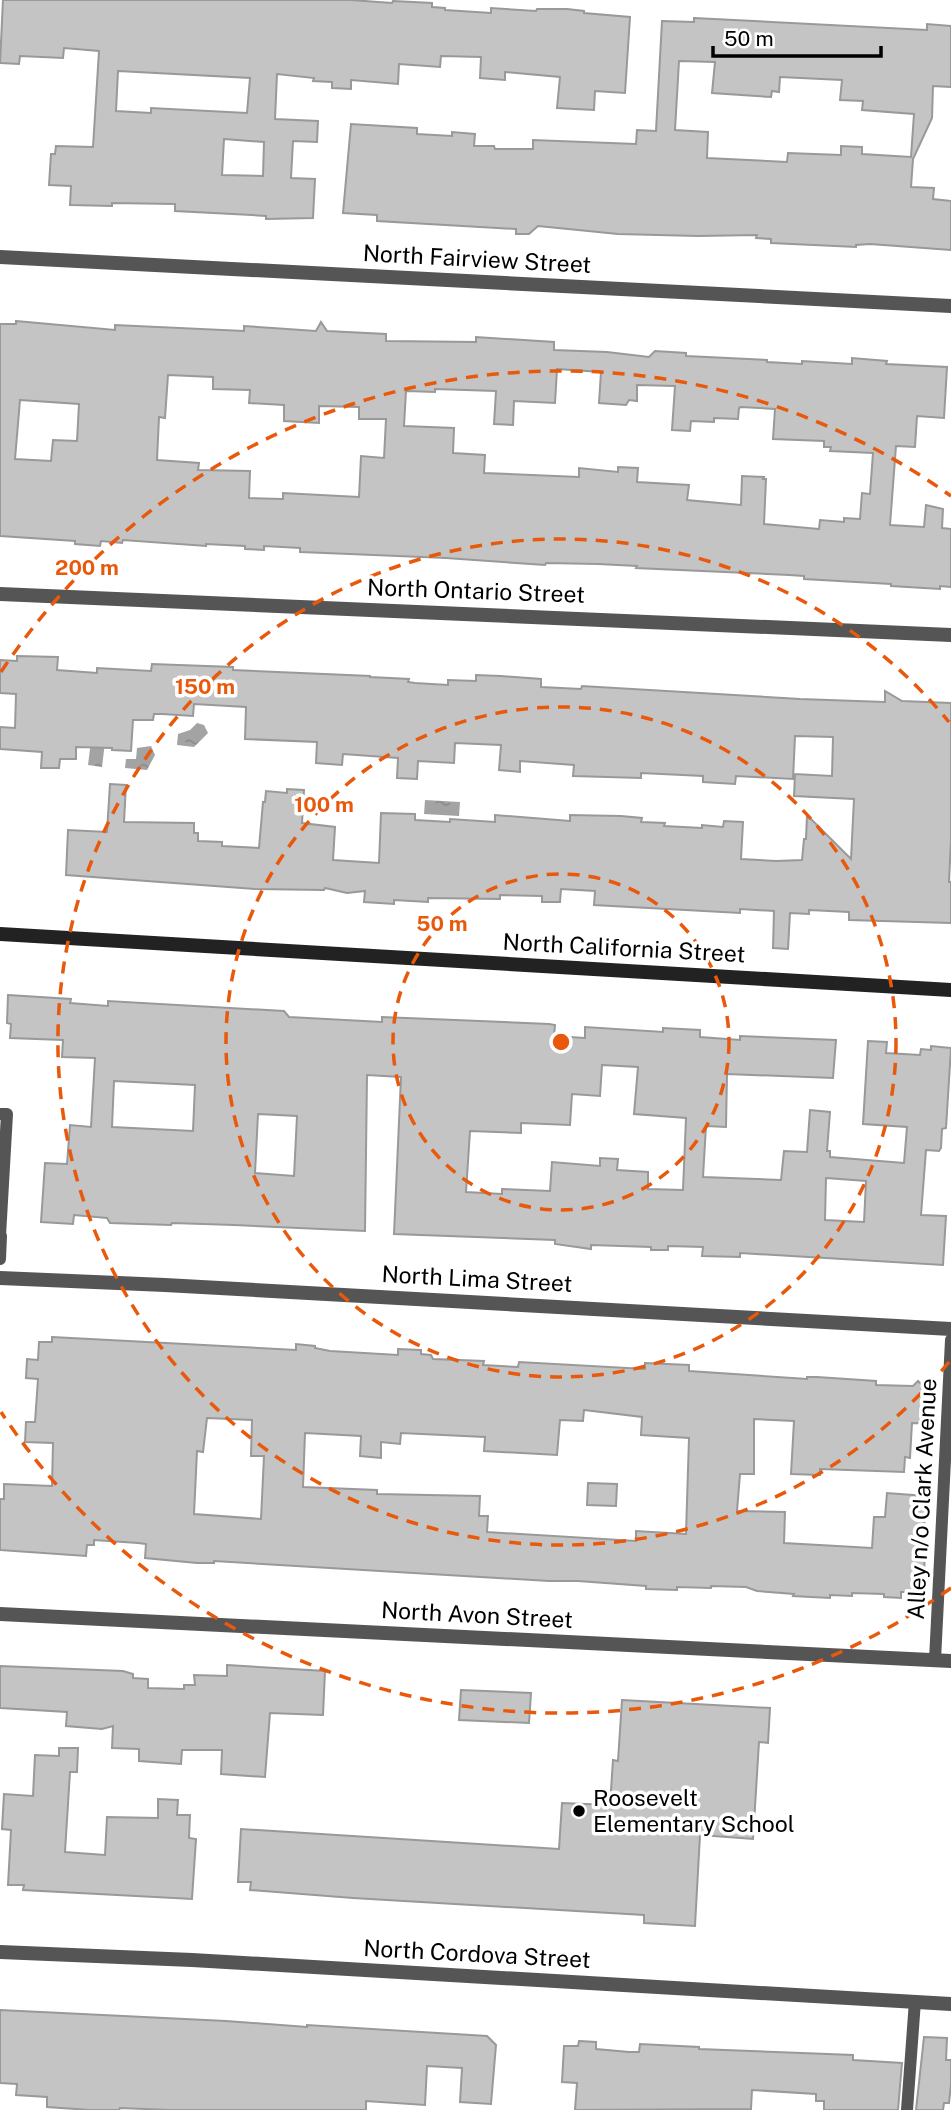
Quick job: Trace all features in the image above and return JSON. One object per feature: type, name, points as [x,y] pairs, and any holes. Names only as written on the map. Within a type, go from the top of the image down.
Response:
[{"type":"street","name":"North Fairview Street","points":[[0,257],[951,306]]},
{"type":"street","name":"North Ontario Street","points":[[0,594],[951,635]]},
{"type":"street","name":"North California Street","points":[[0,934],[951,990]]},
{"type":"street","name":"North Lima Street","points":[[0,1279],[951,1329]]},
{"type":"street","name":"North Avon Street","points":[[0,1614],[951,1661]]},
{"type":"street","name":"North Cordova Street","points":[[0,1952],[192,1960],[951,2004]]},
{"type":"lane","points":[[0,1114],[6,1114],[0,1259]]},
{"type":"lane","name":"Alley n/o Clark Avenue","points":[[935,1660],[951,1340]]},
{"type":"lane","points":[[907,2110],[915,2001]]},
{"type":"water","points":[[197,723],[204,725],[208,733],[194,747],[177,745],[178,734],[190,730]]},
{"type":"water","points":[[91,741],[105,742],[102,767],[88,765]]},
{"type":"water","points":[[151,746],[155,755],[147,770],[125,768],[126,759],[136,759],[137,748]]},
{"type":"water","points":[[425,800],[460,802],[459,816],[424,814]]},
{"type":"building","points":[[3,0],[393,1],[432,3],[432,7],[445,10],[491,13],[491,8],[536,11],[567,9],[630,17],[625,93],[595,91],[594,110],[557,108],[560,77],[505,72],[505,80],[480,78],[481,57],[441,56],[440,67],[399,64],[398,84],[351,80],[351,89],[332,88],[332,82],[313,81],[314,78],[277,74],[275,119],[318,121],[317,142],[293,141],[291,178],[315,179],[313,218],[266,219],[266,216],[175,211],[175,204],[70,205],[71,186],[49,185],[51,154],[55,154],[56,146],[93,147],[99,51],[64,48],[63,58],[20,56],[19,64],[0,63]],"holes":[[[118,71],[250,78],[247,113],[151,108],[151,113],[116,111]],[[224,139],[264,142],[263,176],[222,175]]]},
{"type":"building","points":[[694,18],[927,30],[927,24],[951,26],[951,87],[933,86],[932,118],[913,159],[911,187],[934,188],[933,199],[951,201],[951,250],[870,244],[856,247],[771,243],[771,239],[756,238],[757,235],[618,234],[538,226],[529,234],[516,234],[516,229],[377,221],[377,215],[343,213],[351,124],[417,128],[417,134],[475,134],[474,146],[494,146],[495,149],[533,149],[533,140],[636,144],[637,130],[656,131],[662,21],[694,22]],"holes":[[[679,61],[715,62],[712,93],[771,97],[772,91],[779,92],[780,77],[842,80],[840,100],[863,101],[862,110],[914,114],[911,157],[862,154],[862,147],[841,146],[841,155],[788,153],[787,162],[707,158],[708,132],[675,130]]]},
{"type":"building","points":[[16,321],[115,330],[115,325],[244,331],[244,326],[316,331],[321,322],[327,331],[386,334],[386,341],[476,342],[476,337],[554,342],[554,350],[649,357],[655,351],[686,353],[686,356],[802,364],[802,361],[852,364],[852,358],[887,361],[886,364],[947,367],[944,418],[917,416],[915,447],[896,446],[890,525],[924,527],[926,505],[943,509],[942,528],[951,529],[951,587],[940,586],[940,589],[891,586],[804,579],[804,576],[636,568],[637,566],[545,565],[300,552],[300,548],[264,546],[264,550],[245,549],[245,546],[123,540],[122,543],[101,541],[100,546],[75,544],[75,541],[0,536],[0,324],[16,324]],"holes":[[[557,369],[601,372],[599,403],[626,405],[629,400],[637,401],[637,385],[675,386],[672,430],[690,431],[691,421],[738,419],[741,407],[775,409],[773,439],[824,441],[824,447],[831,447],[830,451],[873,453],[870,494],[862,493],[860,519],[844,518],[844,522],[820,520],[819,529],[764,524],[764,477],[742,476],[741,505],[687,500],[689,485],[637,482],[638,468],[618,467],[618,472],[579,468],[579,477],[484,473],[485,455],[453,453],[454,428],[404,426],[406,391],[496,391],[494,424],[513,425],[514,401],[555,403]],[[168,375],[213,377],[213,389],[250,390],[249,403],[284,405],[284,421],[319,423],[319,406],[359,407],[359,419],[386,419],[384,458],[361,456],[359,497],[283,493],[283,499],[249,498],[250,471],[198,470],[199,463],[157,460],[159,417],[165,418]],[[20,400],[79,404],[77,441],[53,440],[51,461],[15,459]]]},
{"type":"building","points":[[17,656],[58,657],[57,670],[97,673],[97,668],[151,671],[152,664],[370,676],[448,685],[448,680],[476,681],[476,675],[541,679],[541,687],[581,689],[582,686],[885,702],[885,691],[902,701],[951,703],[951,923],[849,920],[849,912],[809,910],[809,914],[790,913],[788,949],[773,948],[774,911],[740,909],[740,913],[594,905],[595,891],[561,889],[560,902],[542,902],[542,896],[500,895],[500,899],[428,898],[428,902],[394,900],[394,904],[364,902],[365,891],[347,893],[325,888],[255,889],[66,875],[68,830],[107,832],[110,784],[126,785],[124,822],[194,823],[194,833],[198,833],[198,841],[222,842],[222,846],[259,848],[266,791],[287,793],[287,789],[304,790],[302,823],[335,827],[333,860],[379,863],[381,813],[415,814],[415,820],[450,822],[450,819],[495,822],[495,815],[570,821],[570,815],[642,818],[641,822],[665,823],[664,826],[702,828],[702,825],[723,827],[724,821],[743,822],[741,859],[776,861],[802,860],[807,815],[851,859],[854,799],[794,796],[795,774],[832,776],[833,737],[795,736],[793,779],[736,776],[735,784],[703,782],[703,776],[641,773],[641,778],[573,776],[574,765],[520,761],[520,772],[499,770],[501,745],[455,743],[454,763],[418,761],[417,779],[397,778],[398,758],[343,754],[342,765],[316,763],[317,742],[245,739],[246,707],[194,704],[193,716],[154,714],[153,720],[133,720],[131,751],[76,747],[76,759],[60,759],[59,768],[41,768],[42,752],[0,749],[0,727],[15,728],[16,694],[0,693],[0,660],[17,661]]},
{"type":"building","points":[[8,995],[71,999],[70,1003],[108,1006],[108,1001],[284,1011],[289,1017],[382,1022],[382,1017],[549,1024],[555,1025],[554,1036],[585,1038],[585,1027],[663,1032],[663,1028],[700,1030],[700,1037],[740,1040],[740,1036],[836,1040],[833,1078],[727,1074],[726,1127],[706,1126],[703,1177],[781,1180],[784,1151],[807,1152],[810,1110],[830,1112],[827,1151],[830,1151],[830,1157],[904,1163],[907,1127],[863,1124],[868,1041],[887,1042],[886,1053],[920,1055],[921,1049],[931,1050],[931,1046],[951,1048],[946,1128],[942,1129],[939,1151],[926,1150],[921,1215],[946,1216],[943,1265],[740,1253],[740,1257],[702,1256],[703,1247],[668,1246],[668,1250],[651,1250],[651,1247],[591,1245],[591,1249],[555,1244],[555,1240],[394,1234],[401,1077],[367,1075],[365,1231],[110,1223],[107,1218],[74,1215],[73,1224],[41,1222],[45,1163],[67,1164],[70,1125],[91,1127],[95,1058],[62,1057],[63,1040],[10,1038],[11,1024],[7,1023]],"holes":[[[602,1065],[638,1067],[634,1114],[686,1118],[683,1190],[648,1189],[648,1172],[617,1170],[618,1159],[600,1158],[600,1166],[552,1162],[550,1191],[502,1189],[502,1194],[466,1192],[470,1131],[521,1133],[521,1123],[570,1125],[572,1094],[600,1096]],[[114,1081],[195,1085],[193,1131],[112,1127]],[[258,1114],[297,1116],[294,1176],[255,1173]],[[826,1178],[866,1181],[864,1222],[825,1220]]]},
{"type":"building","points":[[52,1337],[296,1350],[296,1344],[330,1351],[398,1355],[398,1349],[421,1350],[421,1354],[431,1355],[433,1359],[484,1361],[483,1365],[518,1367],[519,1362],[645,1369],[645,1363],[689,1365],[689,1371],[876,1381],[876,1385],[913,1386],[918,1381],[923,1386],[930,1387],[930,1390],[937,1390],[935,1424],[912,1423],[910,1458],[905,1457],[904,1472],[820,1469],[820,1475],[791,1474],[794,1421],[754,1419],[754,1474],[740,1474],[737,1511],[785,1512],[784,1543],[872,1548],[874,1517],[885,1517],[887,1493],[926,1496],[924,1580],[915,1579],[914,1592],[901,1592],[901,1598],[884,1597],[884,1594],[852,1593],[852,1596],[830,1595],[830,1598],[793,1596],[794,1594],[757,1591],[746,1587],[646,1589],[646,1586],[578,1581],[214,1561],[197,1563],[145,1558],[146,1544],[94,1540],[94,1545],[87,1545],[86,1556],[0,1550],[0,1499],[4,1499],[4,1484],[52,1486],[53,1443],[25,1442],[26,1422],[35,1422],[38,1379],[26,1378],[27,1359],[38,1360],[39,1342],[52,1342]],"holes":[[[584,1410],[642,1417],[641,1435],[689,1438],[686,1534],[636,1531],[636,1541],[487,1532],[488,1516],[479,1516],[480,1496],[377,1494],[377,1490],[303,1487],[305,1433],[361,1436],[360,1456],[381,1458],[381,1442],[400,1444],[401,1433],[485,1437],[484,1451],[557,1455],[560,1420],[583,1421]],[[207,1418],[252,1420],[251,1456],[264,1456],[261,1519],[194,1514],[197,1451],[203,1452]]]},
{"type":"building","points":[[588,1483],[617,1484],[616,1506],[587,1505]]},
{"type":"building","points":[[227,1665],[325,1671],[323,1715],[270,1713],[265,1777],[221,1774],[222,1750],[182,1750],[181,1764],[139,1761],[139,1749],[112,1748],[113,1726],[102,1729],[66,1726],[67,1712],[0,1708],[0,1666],[123,1671],[133,1674],[133,1678],[148,1679],[148,1688],[184,1689],[184,1685],[195,1685],[194,1675],[227,1676]]},
{"type":"building","points":[[461,1690],[531,1693],[529,1723],[459,1720]]},
{"type":"building","points":[[622,1700],[770,1708],[768,1743],[759,1742],[753,1839],[700,1835],[695,1926],[644,1923],[644,1915],[250,1890],[251,1882],[238,1882],[241,1829],[559,1849],[562,1803],[610,1805],[613,1760],[618,1761]]},
{"type":"building","points":[[59,1748],[78,1748],[77,1772],[70,1772],[65,1852],[105,1855],[107,1817],[158,1818],[158,1799],[178,1800],[177,1815],[190,1815],[189,1838],[196,1839],[192,1899],[23,1890],[24,1885],[8,1885],[11,1830],[2,1829],[4,1794],[33,1796],[35,1755],[59,1756]]},
{"type":"building","points":[[0,2010],[487,2036],[496,2045],[491,2104],[460,2102],[462,2068],[427,2066],[425,2105],[366,2101],[366,2110],[90,2110],[47,2107],[47,2097],[16,2095],[17,2084],[0,2083]]},
{"type":"building","points":[[924,2037],[947,2038],[946,2060],[951,2060],[951,2084],[949,2103],[944,2103],[943,2110],[916,2110]]},
{"type":"building","points":[[579,2041],[596,2042],[596,2049],[629,2052],[639,2052],[640,2044],[853,2055],[853,2060],[902,2063],[898,2110],[824,2110],[824,2101],[816,2101],[816,2094],[752,2090],[751,2109],[575,2110],[577,2083],[562,2082],[564,2046],[578,2046]]},
{"type":"place","name":"Roosevelt Elementary School","points":[[579,1811]]}]
